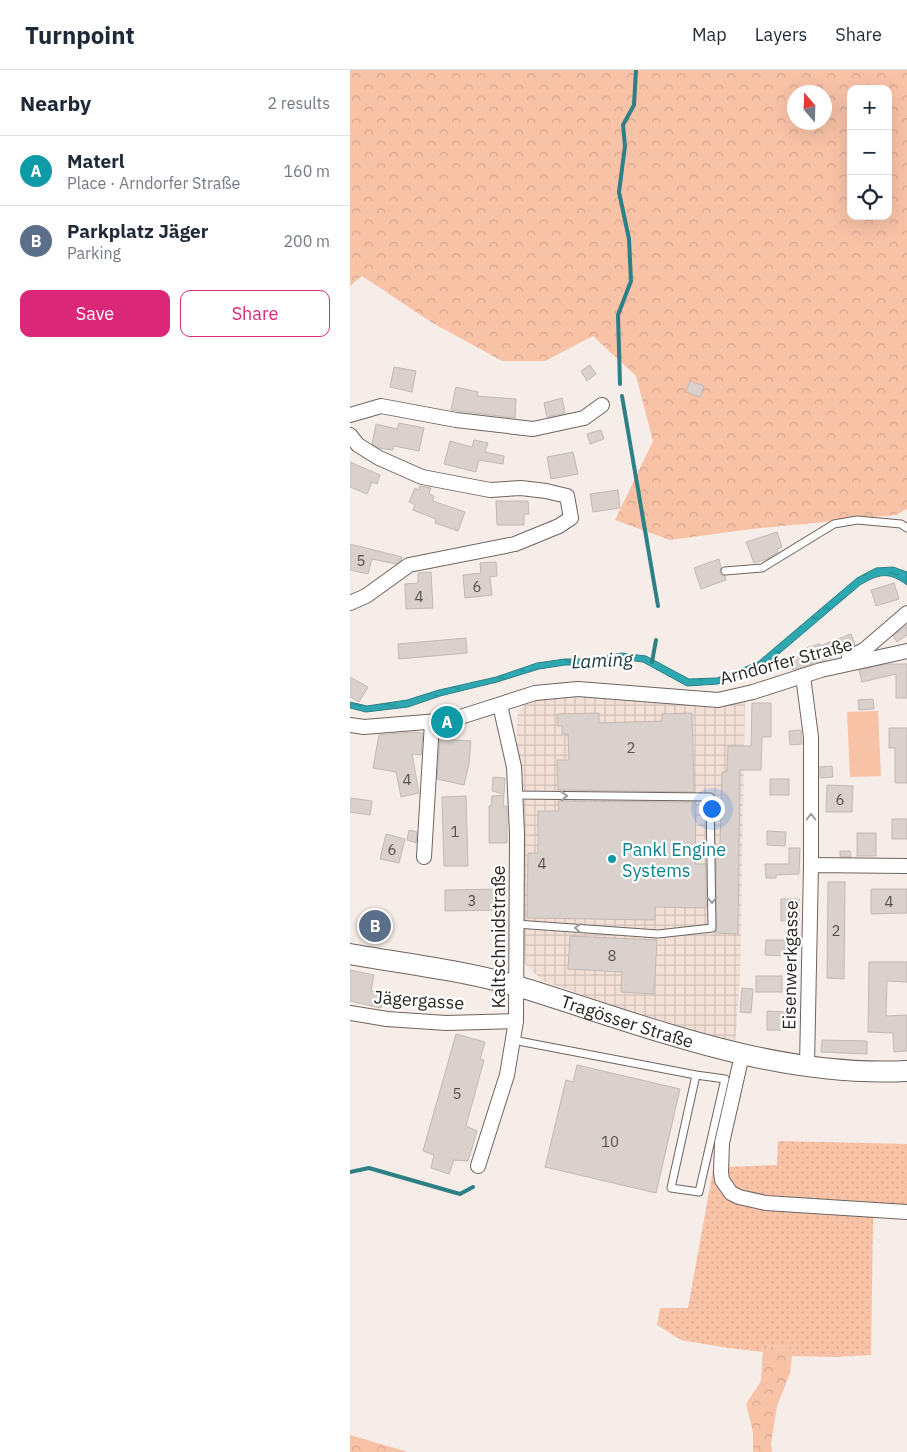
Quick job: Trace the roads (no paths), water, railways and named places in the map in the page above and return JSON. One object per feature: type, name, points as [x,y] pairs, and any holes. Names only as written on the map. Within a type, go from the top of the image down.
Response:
[{"type":"main road","name":"Tragösser Straße","points":[[350,954],[459,971],[517,986],[634,1025],[742,1054],[807,1066],[907,1071]]},
{"type":"street","points":[[350,415],[382,406],[456,420],[533,429],[584,418],[602,405]]},
{"type":"street","points":[[350,435],[358,445],[379,458],[422,477],[490,490],[521,488],[546,490],[567,496],[571,518],[559,526],[515,544],[410,565],[366,596],[350,603]]},
{"type":"street","points":[[821,670],[864,650],[907,613]]},
{"type":"street","name":"Arndorfer Straße","points":[[350,725],[364,727],[450,720],[535,694],[578,689],[718,700],[753,692],[821,670],[907,651]]},
{"type":"street","name":"Eisenwerkgasse","points":[[803,676],[811,738],[811,865],[807,1066]]},
{"type":"street","name":"Kaltschmidstraße","points":[[478,1166],[507,1075],[516,1021],[517,834],[514,767],[500,704]]},
{"type":"street","points":[[424,856],[432,722]]},
{"type":"street","points":[[811,865],[907,866]]},
{"type":"street","name":"Jägergasse","points":[[350,1013],[387,1020],[446,1023],[516,1021]]},
{"type":"street","points":[[742,1054],[722,1143],[722,1180],[731,1194],[766,1203],[907,1212]]},
{"type":"lane","points":[[725,572],[762,568],[834,524],[857,520],[900,524],[907,528]]},
{"type":"lane","points":[[515,795],[710,797],[712,928],[658,934],[516,924]]},
{"type":"lane","points":[[513,1040],[725,1079],[699,1192],[671,1188],[696,1075]]},
{"type":"water","name":"Laming","points":[[893,567],[907,572],[907,585],[889,576],[878,576],[867,581],[761,669],[718,684],[687,686],[643,662],[620,659],[593,665],[565,665],[539,669],[440,696],[408,707],[366,712],[350,708],[350,702],[367,706],[407,700],[439,690],[496,677],[537,663],[565,659],[594,659],[621,653],[646,656],[689,679],[717,678],[758,662],[857,578],[876,568]]},
{"type":"waterway","points":[[620,384],[618,315],[631,281],[629,239],[619,192],[625,146],[623,125],[634,105],[636,70]]},
{"type":"waterway","points":[[622,396],[658,606]]},
{"type":"waterway","points":[[652,662],[656,640]]},
{"type":"waterway","points":[[350,1172],[369,1168],[460,1194],[473,1187]]},
{"type":"place","name":"Materl","points":[[447,722]]},
{"type":"place","name":"Pankl Engine Systems","points":[[612,859]]},
{"type":"place","name":"Parkplatz Jäger","points":[[375,926]]}]
